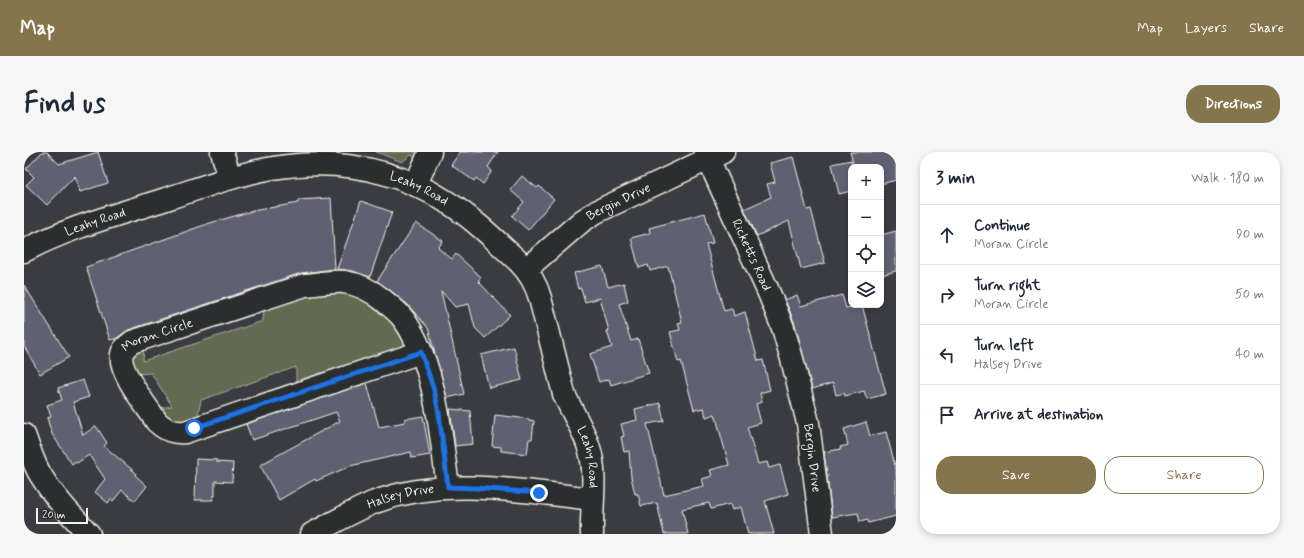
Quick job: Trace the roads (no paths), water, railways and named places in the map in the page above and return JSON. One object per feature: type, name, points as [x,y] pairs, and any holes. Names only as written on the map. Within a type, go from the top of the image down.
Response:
[{"type":"street","points":[[222,152],[230,178]]},
{"type":"street","points":[[416,184],[430,152]]},
{"type":"street","name":"Bergin Drive","points":[[526,269],[576,226],[596,212],[712,154]]},
{"type":"street","name":"Ricketts Road","points":[[712,154],[783,328],[792,359]]},
{"type":"street","name":"Leahy Road","points":[[24,251],[72,230],[230,178],[272,168],[357,159],[391,175],[416,184],[448,202],[466,215],[526,269],[535,283],[564,394],[586,438],[590,451],[593,480],[592,534]]},
{"type":"street","name":"Moran Circle","points":[[421,352],[189,430],[176,432],[163,427],[157,422],[126,375],[122,365],[121,355],[125,348],[132,342],[298,287],[332,282],[345,282],[361,287],[380,298],[401,316],[412,332],[421,352],[434,390],[439,413],[448,487]]},
{"type":"street","name":"Bergin Drive","points":[[792,359],[808,423],[822,534]]},
{"type":"street","points":[[24,434],[31,455],[44,479],[65,508],[89,534]]},
{"type":"street","name":"Halsey Drive","points":[[312,534],[348,525],[375,502],[398,495],[423,490],[448,487],[503,490],[592,499]]}]
